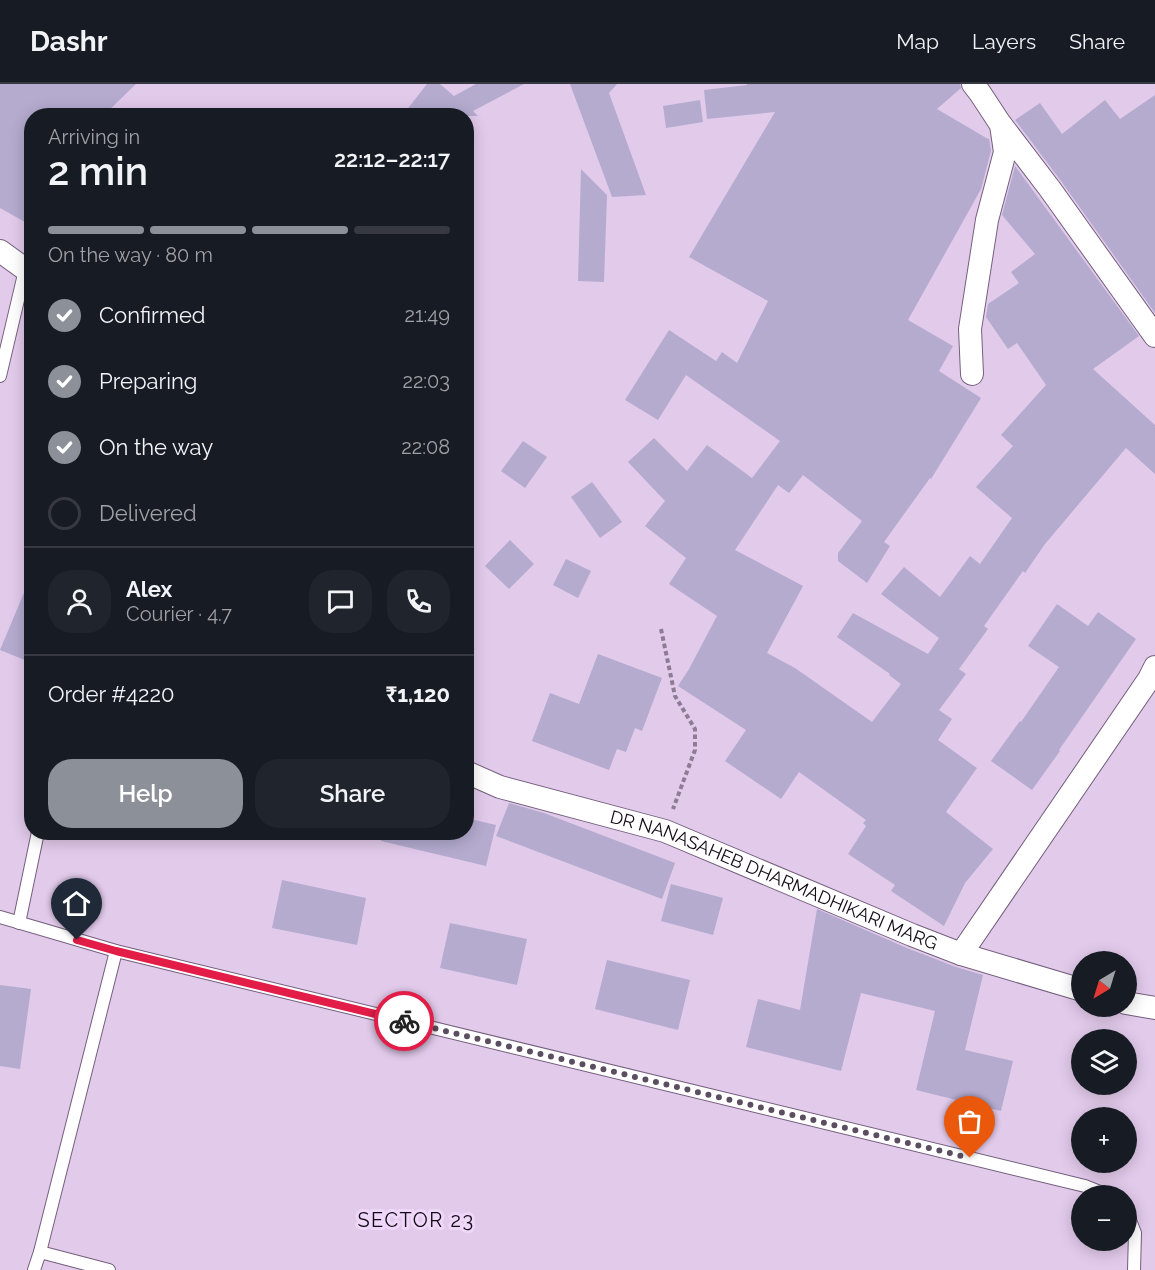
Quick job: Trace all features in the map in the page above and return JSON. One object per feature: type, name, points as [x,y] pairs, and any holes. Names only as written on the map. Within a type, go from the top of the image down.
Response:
[{"type":"street","points":[[973,84],[1155,336]]},
{"type":"street","points":[[972,374],[970,329],[987,220],[1005,152],[1001,125]]},
{"type":"street","points":[[2,258],[24,270]]},
{"type":"street","points":[[961,954],[1155,667]]},
{"type":"street","name":"DR NANASAHEB DHARMADHIKARI MARG","points":[[474,776],[500,787],[665,831],[961,954],[1071,987]]},
{"type":"street","points":[[1137,1005],[1155,1008]]},
{"type":"lane","points":[[0,376],[24,287]]},
{"type":"lane","points":[[19,923],[36,840]]},
{"type":"lane","points":[[0,917],[116,951],[1085,1185]]},
{"type":"lane","points":[[34,1270],[116,951]]},
{"type":"lane","points":[[1134,1270],[1135,1251]]},
{"type":"lane","points":[[40,1252],[109,1270]]},
{"type":"path","points":[[661,629],[675,696],[695,729],[695,750],[665,831]]},
{"type":"building","points":[[0,84],[136,84],[111,108],[24,108],[24,222],[0,208]]},
{"type":"building","points":[[427,84],[440,84],[454,96],[476,84],[524,84],[474,110],[474,108],[408,108]]},
{"type":"building","points":[[570,84],[617,84],[609,93],[646,195],[612,197]]},
{"type":"building","points":[[747,84],[960,84],[961,88],[937,109],[989,138],[991,151],[981,189],[908,320],[953,346],[939,371],[981,398],[931,479],[884,542],[890,546],[867,583],[838,561],[838,553],[862,521],[803,475],[789,493],[778,485],[735,550],[803,586],[767,653],[795,668],[872,722],[901,684],[837,637],[853,613],[928,654],[939,638],[881,594],[904,567],[940,597],[970,556],[980,564],[1012,518],[976,487],[1013,446],[1001,435],[1046,385],[1017,343],[1008,349],[986,317],[988,304],[1019,283],[1011,272],[1035,254],[1002,215],[1015,166],[1139,336],[1093,369],[1155,425],[1155,474],[1126,448],[1045,544],[1025,573],[1023,571],[984,626],[988,629],[959,669],[966,674],[939,710],[952,719],[938,740],[977,768],[946,812],[993,849],[965,883],[944,926],[891,891],[895,885],[848,854],[866,826],[863,823],[866,820],[799,772],[781,799],[725,761],[746,730],[678,686],[717,616],[669,584],[686,558],[645,526],[665,501],[628,462],[654,438],[687,471],[707,445],[752,478],[780,441],[686,375],[658,420],[625,400],[669,330],[716,361],[722,352],[737,363],[768,301],[689,257],[775,112],[707,119],[704,90]]},
{"type":"building","points":[[1155,95],[1155,313],[1015,120],[1040,103],[1062,134],[1105,100],[1120,119]]},
{"type":"building","points":[[700,100],[703,122],[666,128],[663,106]]},
{"type":"building","points":[[581,169],[607,195],[604,282],[578,281]]},
{"type":"building","points":[[523,441],[547,457],[525,488],[501,471]]},
{"type":"building","points":[[592,482],[622,522],[600,538],[571,497]]},
{"type":"building","points":[[510,540],[534,564],[509,589],[485,566]]},
{"type":"building","points":[[566,559],[591,571],[578,598],[553,585]]},
{"type":"building","points":[[24,593],[24,660],[0,650]]},
{"type":"building","points":[[1057,604],[1088,626],[1098,612],[1136,639],[1032,790],[991,761],[1059,667],[1028,646]]},
{"type":"building","points":[[598,654],[662,678],[642,731],[635,728],[626,752],[617,749],[609,770],[532,741],[550,693],[579,704]]},
{"type":"building","points":[[509,803],[544,813],[675,863],[662,899],[496,836]]},
{"type":"building","points":[[474,820],[496,825],[486,866],[381,841],[474,840]]},
{"type":"building","points":[[282,880],[366,898],[357,945],[272,928]]},
{"type":"building","points":[[671,884],[723,898],[713,935],[661,921]]},
{"type":"building","points":[[817,909],[907,948],[983,975],[965,1050],[1013,1061],[1001,1111],[916,1090],[935,1011],[861,993],[841,1071],[746,1047],[758,999],[800,1010]]},
{"type":"building","points":[[450,923],[527,939],[517,985],[440,968]]},
{"type":"building","points":[[607,960],[690,980],[678,1030],[595,1009]]},
{"type":"building","points":[[0,985],[31,989],[20,1069],[0,1066]]},
{"type":"way so far","points":[[404,1021],[970,1158]]},
{"type":"district","name":"SECTOR 23","points":[[416,1220]]},
{"type":"route","points":[[77,940],[404,1021]]}]
